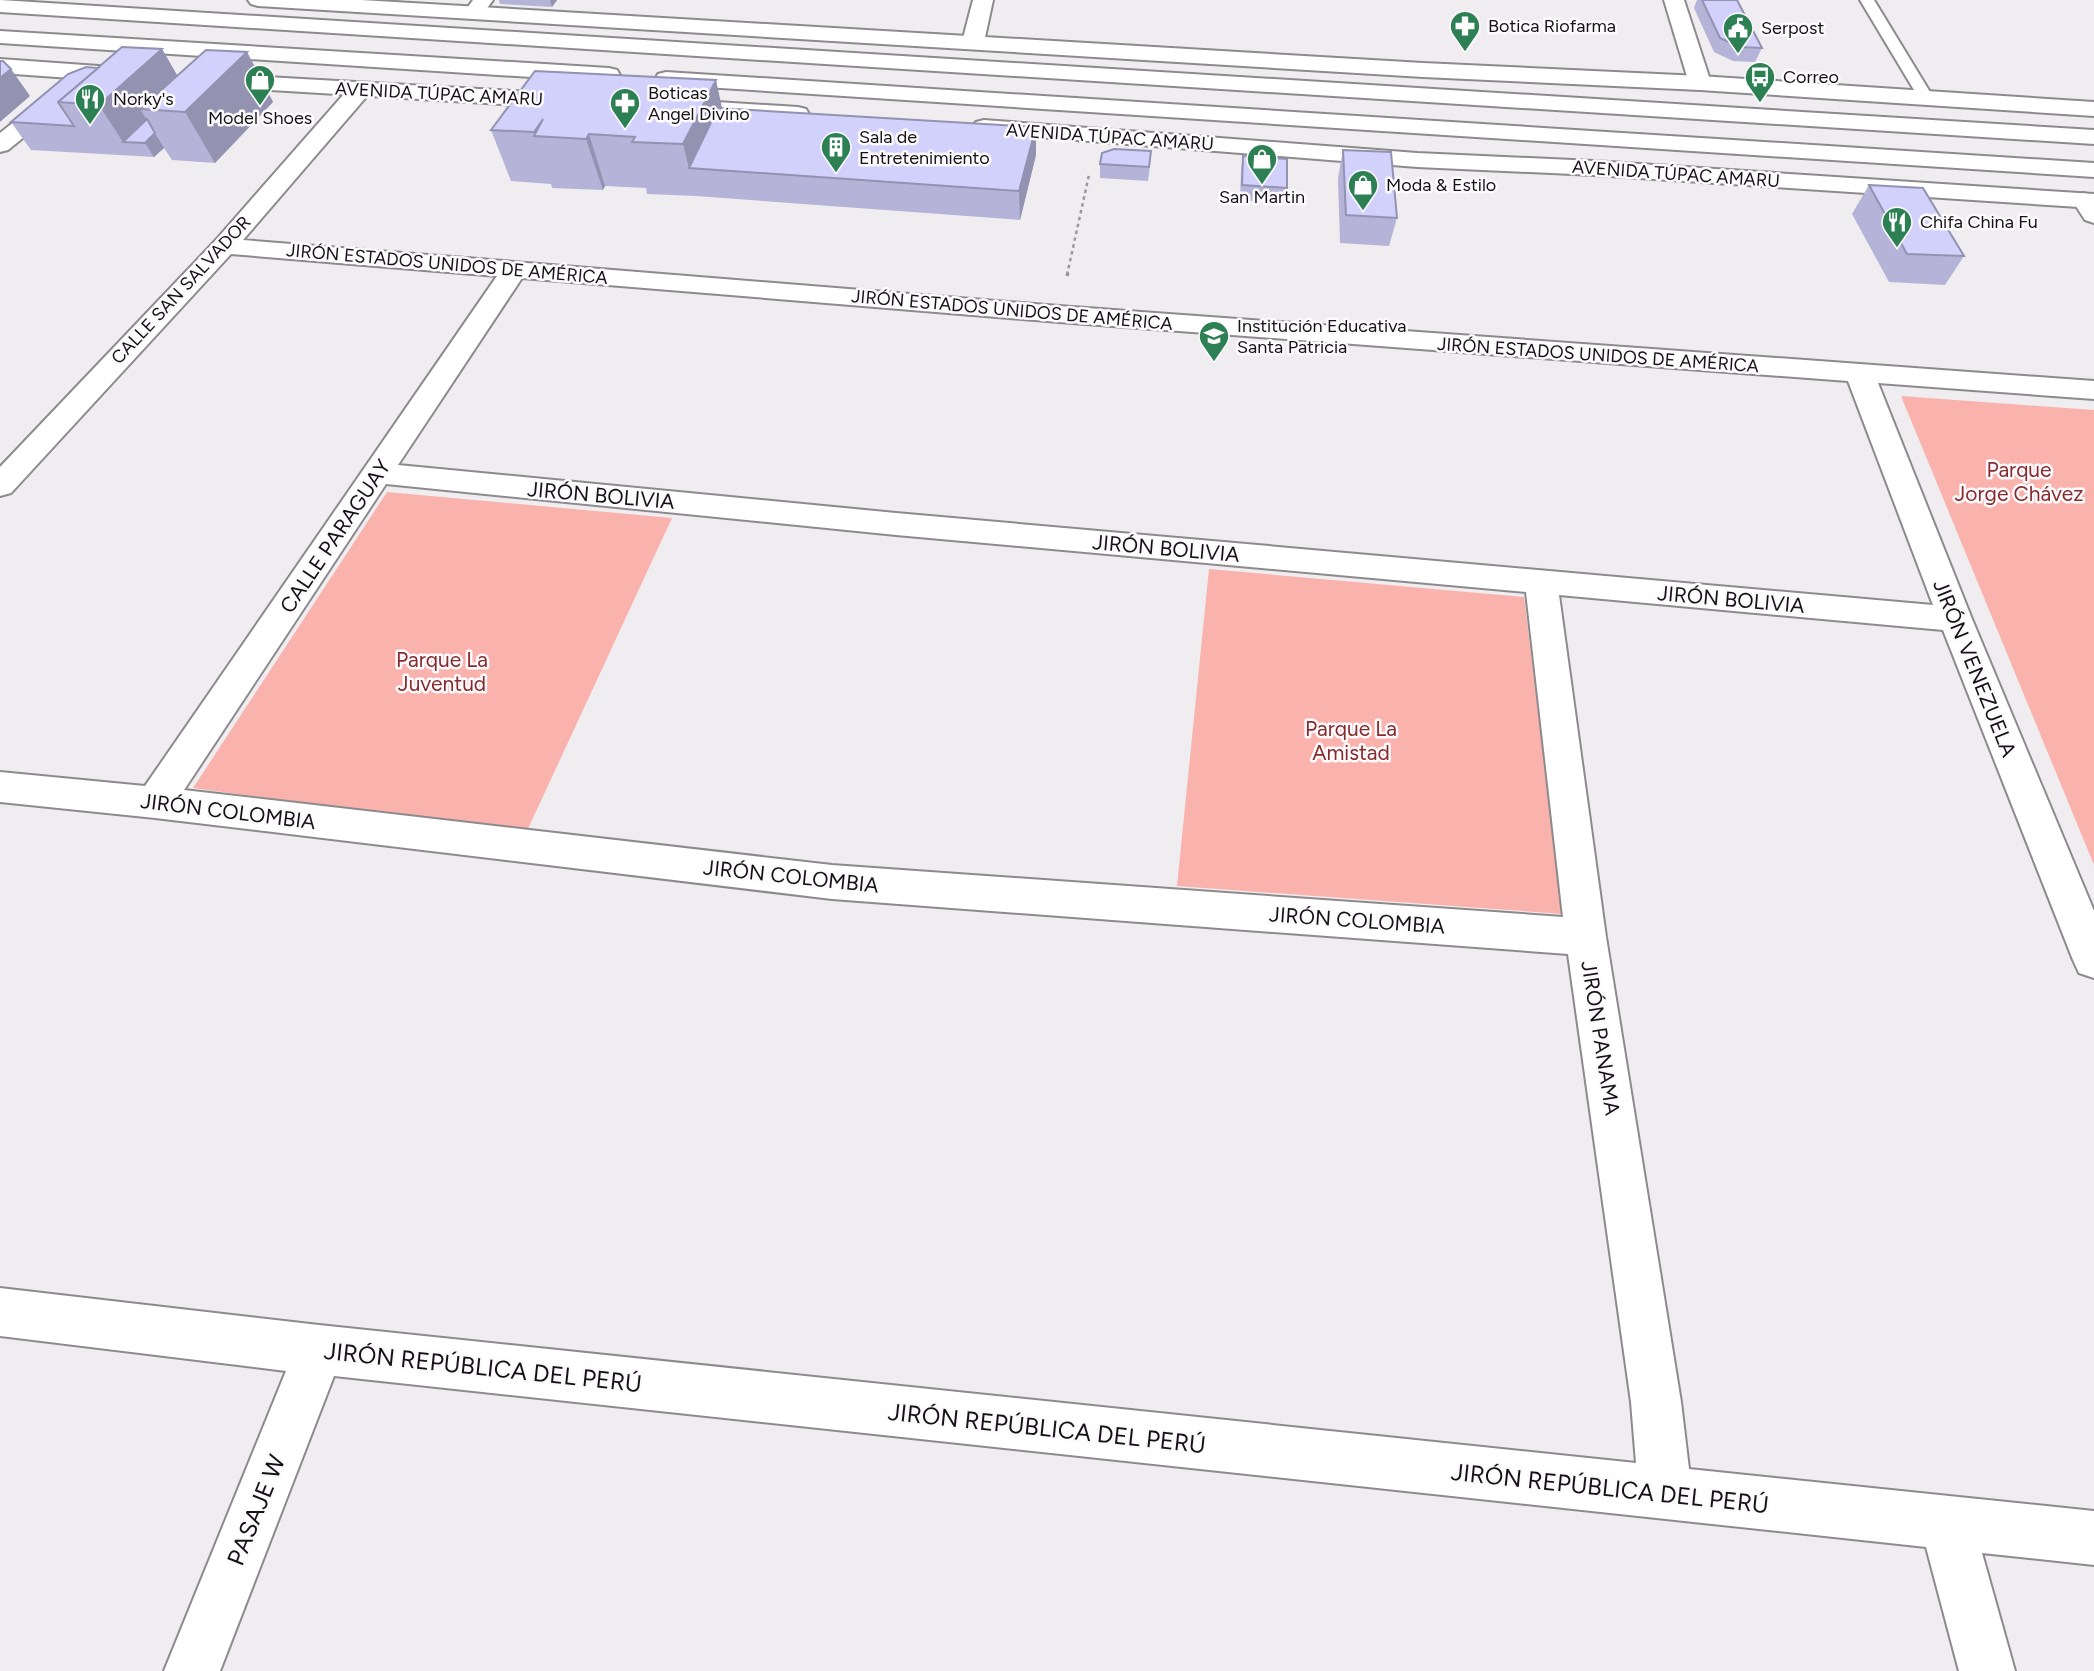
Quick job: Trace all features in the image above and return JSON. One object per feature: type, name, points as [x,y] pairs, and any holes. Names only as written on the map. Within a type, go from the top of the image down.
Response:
[{"type":"main road","points":[[258,0],[478,7],[973,42],[2094,108]]},
{"type":"main road","points":[[973,42],[983,0]]},
{"type":"main road","points":[[1674,0],[1700,83]]},
{"type":"main road","points":[[0,6],[2094,137]]},
{"type":"main road","name":"AVENIDA TÚPAC AMARU","points":[[0,37],[2094,170]]},
{"type":"main road","points":[[0,66],[156,77]]},
{"type":"main road","points":[[0,145],[88,73]]},
{"type":"main road","name":"AVENIDA TÚPAC AMARU","points":[[183,79],[592,102]]},
{"type":"main road","name":"CALLE SAN SALVADOR","points":[[0,486],[224,246],[359,90]]},
{"type":"main road","points":[[646,104],[825,116]]},
{"type":"main road","name":"AVENIDA TÚPAC AMARU","points":[[964,126],[1417,160],[1594,168],[2091,205]]},
{"type":"main road","name":"JIRÓN ESTADOS UNIDOS DE AMÉRICA","points":[[224,246],[1059,314],[2094,390]]},
{"type":"main road","name":"CALLE PARAGUAY","points":[[155,802],[514,270]]},
{"type":"main road","name":"JIRÓN VENEZUELA","points":[[1860,374],[1955,619],[2094,960]]},
{"type":"main road","name":"JIRÓN BOLIVIA","points":[[377,473],[896,524],[1955,619]]},
{"type":"main road","name":"JIRÓN PANAMA","points":[[1541,582],[1586,937],[1654,1388],[1665,1494]]},
{"type":"main road","name":"JIRÓN COLOMBIA","points":[[0,787],[155,802],[832,882],[1586,937]]},
{"type":"main road","name":"JIRÓN REPÚBLICA DEL PERÚ","points":[[0,1312],[319,1350],[2094,1538]]},
{"type":"main road","name":"PASAJE W","points":[[192,1671],[319,1350]]},
{"type":"main road","points":[[1947,1524],[1987,1671]]},
{"type":"lane","points":[[1867,0],[1925,97]]},
{"type":"path","points":[[1059,314],[1090,169]]},
{"type":"green space","name":"Parque Jorge Chávez","points":[[1901,396],[2094,410],[2094,865]]},
{"type":"green space","name":"Parque La Juventud","points":[[387,492],[672,518],[526,833],[193,788]]},
{"type":"green space","name":"Parque La Amistad","points":[[1209,569],[1524,597],[1563,914],[1177,886]]},
{"type":"building","points":[[1702,0],[1737,0],[1762,48],[1740,47],[1720,38]]},
{"type":"building","points":[[122,47],[162,49],[99,105],[58,102]]},
{"type":"building","points":[[206,50],[247,52],[185,112],[140,109]]},
{"type":"building","points":[[0,61],[11,69],[0,78]]},
{"type":"building","points":[[86,67],[98,68],[58,102],[74,126],[11,122],[68,74]]},
{"type":"building","points":[[535,71],[716,80],[683,144],[632,142],[635,137],[589,134],[586,139],[534,136],[543,119],[534,132],[491,130]]},
{"type":"building","points":[[718,108],[1036,127],[1019,191],[689,168]]},
{"type":"building","points":[[147,119],[155,133],[145,143],[123,142]]},
{"type":"building","points":[[1114,149],[1151,151],[1149,167],[1100,164],[1102,153]]},
{"type":"building","points":[[1343,150],[1391,152],[1397,218],[1346,215]]},
{"type":"building","points":[[1243,156],[1287,159],[1287,188],[1242,185]]},
{"type":"building","points":[[1869,185],[1923,188],[1964,256],[1907,254]]},
{"type":"place","name":"Botica Riofarma","points":[[1465,53]]},
{"type":"place","name":"Serpost","points":[[1738,55]]},
{"type":"place","name":"Correo","points":[[1760,104]]},
{"type":"place","name":"Model Shoes","points":[[260,107]]},
{"type":"place","name":"Norky's","points":[[90,126]]},
{"type":"place","name":"Boticas Angel Divino","points":[[625,130]]},
{"type":"place","name":"Sala de Entretenimiento","points":[[836,174]]},
{"type":"place","name":"San Martin","points":[[1262,186]]},
{"type":"place","name":"Moda & Estilo","points":[[1363,212]]},
{"type":"place","name":"Chifa China Fu","points":[[1897,249]]},
{"type":"place","name":"Institución Educativa Santa Patricia","points":[[1214,363]]}]
